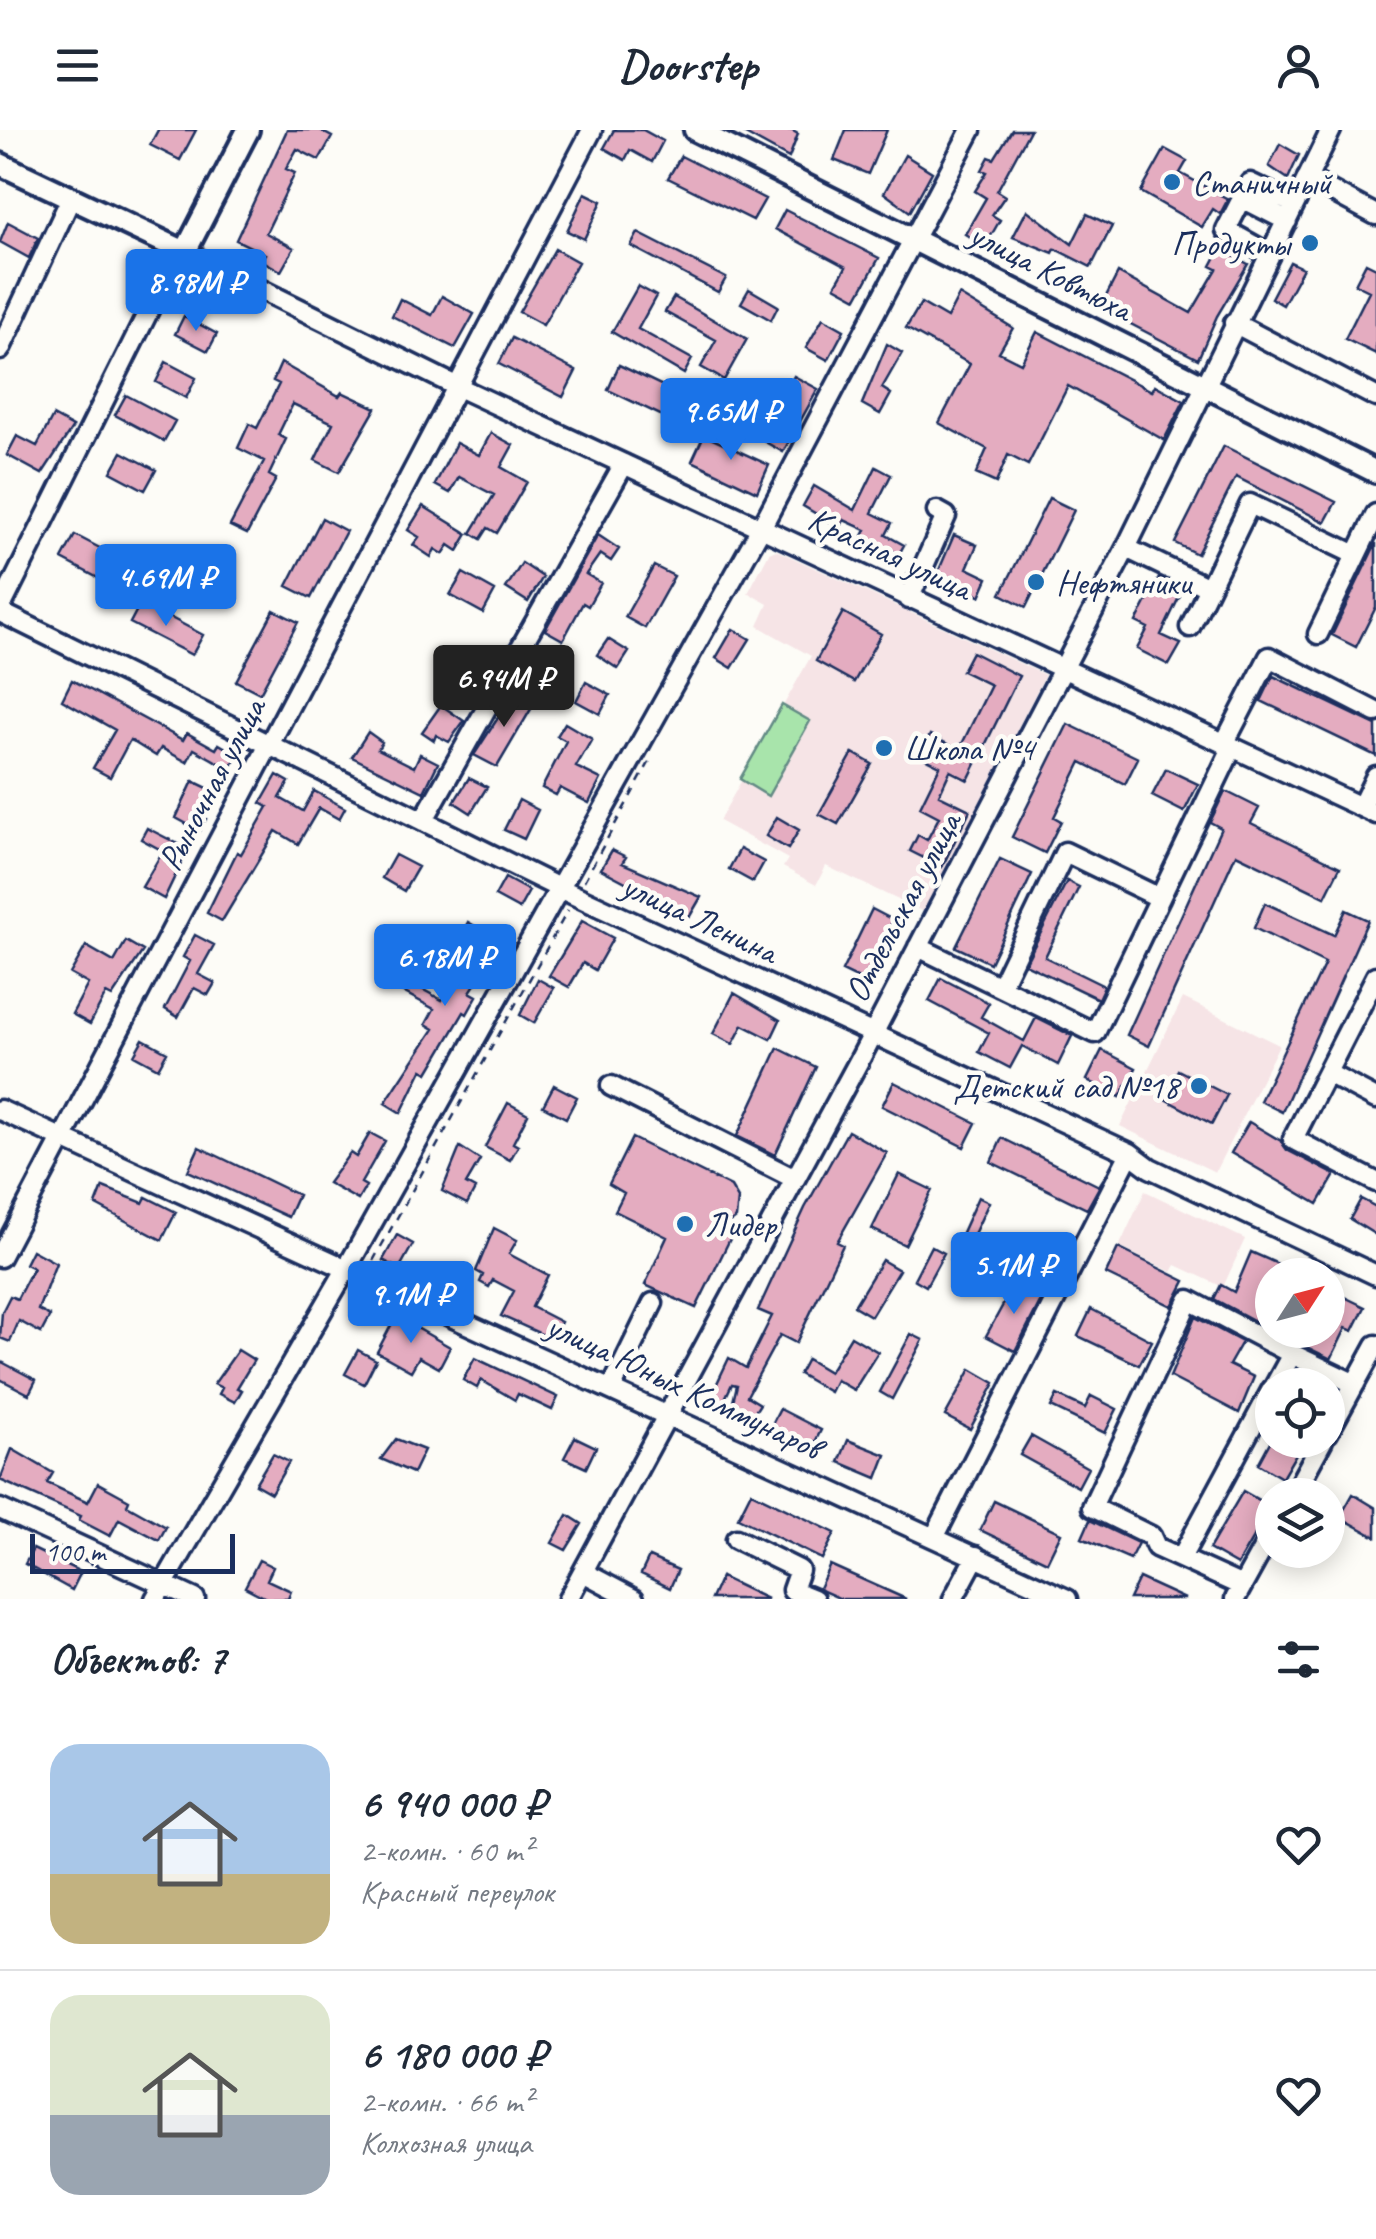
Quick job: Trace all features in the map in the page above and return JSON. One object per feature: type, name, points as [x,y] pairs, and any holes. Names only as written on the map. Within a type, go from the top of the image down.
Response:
[{"type":"main road","points":[[185,252],[248,130]]},
{"type":"main road","name":"улица Ковтюха","points":[[695,130],[1376,472]]},
{"type":"main road","name":"Красная улица","points":[[0,164],[185,252]]},
{"type":"street","name":"Рыночная улица","points":[[0,1257],[592,130]]},
{"type":"street","points":[[159,1591],[356,1272],[568,891],[970,130]]},
{"type":"street","name":"Отдельская улица","points":[[568,1599],[872,1035],[1126,548],[1330,130]]},
{"type":"street","points":[[1307,178],[1376,215]]},
{"type":"street","points":[[0,350],[71,198]]},
{"type":"street","points":[[1269,254],[1226,230],[1242,198],[1290,212]]},
{"type":"street","name":"Красная улица","points":[[185,252],[456,386],[1368,810]]},
{"type":"street","points":[[0,611],[162,284],[185,252]]},
{"type":"street","points":[[1234,323],[1376,396]]},
{"type":"street","points":[[423,821],[624,464]]},
{"type":"street","points":[[1190,627],[1250,504],[1356,555]]},
{"type":"street","points":[[909,599],[946,516],[937,511]]},
{"type":"street","points":[[1318,634],[1376,514]]},
{"type":"street","points":[[1126,548],[1209,588]]},
{"type":"street","name":"улица Ленина","points":[[0,611],[568,891],[1130,1153],[1150,1168],[1376,1275]]},
{"type":"street","points":[[918,948],[1095,1033],[1268,657],[1376,712]]},
{"type":"street","points":[[1368,810],[1376,776]]},
{"type":"street","points":[[1000,987],[1065,852],[1160,898]]},
{"type":"street","points":[[1376,976],[1293,1139],[1376,1182]]},
{"type":"street","points":[[1356,1016],[1376,1026]]},
{"type":"street","points":[[1327,1073],[1376,1099]]},
{"type":"street","points":[[611,1086],[795,1180]]},
{"type":"street","name":"улица Юных Коммунаров","points":[[0,1110],[1066,1599]]},
{"type":"street","points":[[935,1536],[1130,1153]]},
{"type":"street","points":[[1255,1563],[1239,1593],[1156,1547],[1150,1536],[1092,1508],[1189,1300],[1354,1384]]},
{"type":"street","points":[[611,1389],[653,1303]]},
{"type":"street","points":[[1345,1401],[1376,1345]]},
{"type":"street","points":[[1284,1368],[1292,1354]]},
{"type":"street","points":[[1181,1558],[1255,1422]]},
{"type":"street","points":[[0,1509],[159,1591],[195,1599]]},
{"type":"street","points":[[736,1539],[800,1570],[792,1590],[814,1599]]},
{"type":"street","points":[[953,1599],[976,1556]]},
{"type":"street","points":[[583,1572],[634,1599]]},
{"type":"path","points":[[356,1272],[568,891]]},
{"type":"shaded area","name":"Школа №4","points":[[776,550],[1045,675],[924,912],[826,866],[816,885],[783,867],[788,859],[719,821],[811,656],[758,626],[768,604],[748,593],[769,553]]},
{"type":"shaded area","name":"Детский сад №18","points":[[1183,998],[1279,1045],[1215,1172],[1120,1126]]},
{"type":"shaded area","points":[[1145,1191],[1245,1239],[1223,1287],[1176,1265],[1172,1272],[1119,1247]]},
{"type":"green space","points":[[782,705],[810,721],[768,796],[740,779]]},
{"type":"building","points":[[158,130],[196,130],[180,160],[150,145]]},
{"type":"building","points":[[287,130],[319,130],[332,137],[319,160],[297,149],[286,169],[295,173],[266,233],[294,248],[281,271],[261,260],[265,254],[236,240]]},
{"type":"building","points":[[614,130],[643,130],[663,141],[652,162],[630,150],[625,160],[604,148]]},
{"type":"building","points":[[738,130],[791,130],[798,134],[789,158]]},
{"type":"building","points":[[846,130],[887,130],[868,174],[834,160]]},
{"type":"building","points":[[1012,130],[1030,130],[997,191],[1005,196],[992,215],[1000,220],[985,246],[965,234],[986,198],[975,191],[987,172],[982,170],[989,157],[994,159]]},
{"type":"building","points":[[1280,144],[1299,155],[1288,179],[1269,166]]},
{"type":"building","name":"Станичный","points":[[1165,149],[1187,161],[1180,173],[1228,199],[1220,214],[1213,209],[1202,227],[1141,192]]},
{"type":"building","points":[[905,155],[932,172],[910,212],[884,193]]},
{"type":"building","points":[[681,156],[765,199],[753,220],[668,178]]},
{"type":"building","points":[[585,193],[602,201],[584,239],[567,231]]},
{"type":"building","points":[[785,210],[879,258],[857,298],[835,286],[846,267],[775,229]]},
{"type":"building","points":[[1027,210],[1072,244],[1087,214],[1112,226],[1091,267],[1055,249],[1053,253],[1013,237]]},
{"type":"building","points":[[8,222],[38,238],[29,258],[0,242]]},
{"type":"building","points":[[638,233],[726,278],[718,292],[631,246]]},
{"type":"building","points":[[555,249],[578,262],[543,325],[519,312]]},
{"type":"building","points":[[1220,249],[1248,264],[1217,316],[1198,359],[1100,308],[1118,273],[1191,313],[1217,269],[1211,266]]},
{"type":"building","points":[[1290,262],[1303,268],[1283,305],[1271,298]]},
{"type":"building","points":[[1366,263],[1376,268],[1376,354],[1345,339],[1369,291],[1355,284]]},
{"type":"building","points":[[638,286],[656,296],[638,329],[692,359],[684,374],[612,332]]},
{"type":"building","points":[[749,289],[778,306],[771,320],[741,303]]},
{"type":"building","points":[[959,295],[1013,328],[999,352],[1021,363],[1037,332],[1152,391],[1155,385],[1184,401],[1164,440],[1068,386],[1028,465],[1008,455],[996,483],[976,474],[987,449],[939,423],[970,364],[906,328],[921,303],[947,318]]},
{"type":"building","points":[[442,296],[474,314],[455,348],[392,316],[400,299],[432,315]]},
{"type":"building","points":[[674,297],[747,339],[724,380],[701,367],[716,340],[665,312]]},
{"type":"building","points":[[184,316],[217,334],[208,351],[175,334]]},
{"type":"building","points":[[823,318],[844,330],[828,360],[806,348]]},
{"type":"building","points":[[512,338],[576,371],[563,397],[499,364]]},
{"type":"building","points":[[887,344],[902,353],[882,388],[891,394],[880,414],[862,404]]},
{"type":"building","points":[[166,362],[196,378],[186,398],[156,382]]},
{"type":"building","points":[[281,363],[339,396],[342,392],[376,408],[339,472],[315,460],[333,423],[293,404],[278,435],[286,439],[269,475],[276,479],[247,534],[230,526],[264,461],[238,448],[249,424],[257,428],[279,384],[273,381]]},
{"type":"building","points":[[619,365],[686,397],[675,422],[608,390]]},
{"type":"building","points":[[794,376],[818,389],[783,452],[760,439]]},
{"type":"building","points":[[126,395],[175,421],[164,441],[115,415]]},
{"type":"building","points":[[53,416],[73,427],[42,474],[7,455],[17,436],[37,446]]},
{"type":"building","points":[[491,433],[513,445],[501,467],[527,482],[497,533],[488,528],[481,539],[471,533],[494,495],[459,477],[450,493],[435,485],[456,443],[479,455]]},
{"type":"building","points":[[704,435],[769,465],[757,492],[692,461]]},
{"type":"building","points":[[1224,446],[1336,502],[1325,522],[1236,477],[1197,554],[1175,543]]},
{"type":"building","points":[[122,452],[156,470],[145,490],[111,472]]},
{"type":"building","points":[[876,467],[891,475],[872,513],[892,523],[886,535],[904,545],[899,554],[863,536],[866,530],[844,520],[840,528],[803,506],[814,486],[855,510]]},
{"type":"building","points":[[1049,498],[1074,510],[1026,607],[1001,594]]},
{"type":"building","points":[[423,506],[468,534],[458,551],[449,545],[443,554],[435,549],[431,557],[413,545],[419,537],[408,530]]},
{"type":"building","points":[[322,518],[346,531],[311,598],[287,586]]},
{"type":"building","points":[[75,535],[115,556],[102,580],[62,559]]},
{"type":"building","points":[[598,535],[619,549],[611,561],[600,554],[586,574],[601,583],[588,606],[583,603],[563,640],[545,630]]},
{"type":"building","points":[[954,535],[977,545],[967,568],[988,578],[980,596],[936,577]]},
{"type":"building","points":[[1376,543],[1376,607],[1356,647],[1332,635]]},
{"type":"building","points":[[522,563],[543,577],[528,602],[506,588]]},
{"type":"building","points":[[654,566],[674,576],[645,628],[625,617]]},
{"type":"building","points":[[463,573],[495,591],[483,613],[450,595]]},
{"type":"building","points":[[1159,578],[1183,589],[1161,635],[1181,644],[1169,665],[1137,649],[1148,628],[1136,622]]},
{"type":"building","points":[[141,602],[203,635],[192,655],[130,623]]},
{"type":"building","points":[[274,610],[298,622],[260,693],[236,681]]},
{"type":"building","points":[[843,612],[881,634],[854,682],[816,661]]},
{"type":"building","points":[[733,629],[750,639],[732,668],[716,658]]},
{"type":"building","points":[[608,639],[629,652],[618,669],[597,655]]},
{"type":"building","points":[[972,652],[1019,676],[968,780],[950,771],[939,795],[970,810],[942,867],[910,851],[918,835],[927,840],[939,817],[920,807],[940,766],[920,756],[930,735],[959,750],[991,685],[962,671]]},
{"type":"building","points":[[1273,676],[1376,725],[1376,756],[1261,701]]},
{"type":"building","points":[[72,680],[183,740],[187,733],[216,749],[219,744],[238,755],[230,769],[194,749],[187,762],[161,748],[156,756],[130,740],[110,777],[93,768],[115,730],[62,700]]},
{"type":"building","points":[[586,682],[610,695],[600,714],[576,701]]},
{"type":"building","points":[[514,693],[534,704],[497,767],[474,755]]},
{"type":"building","points":[[441,705],[464,721],[449,742],[436,735],[434,740],[422,732]]},
{"type":"building","points":[[565,723],[592,739],[576,767],[601,779],[589,803],[560,788],[556,795],[542,788],[566,741],[557,736]]},
{"type":"building","points":[[1068,724],[1138,758],[1125,784],[1081,762],[1054,817],[1061,821],[1045,853],[1012,837]]},
{"type":"building","points":[[368,732],[382,742],[378,749],[414,767],[420,754],[438,763],[424,792],[352,757]]},
{"type":"building","points":[[853,753],[872,764],[838,824],[819,814]]},
{"type":"building","points":[[1166,769],[1198,784],[1184,812],[1152,796]]},
{"type":"building","points":[[277,775],[289,782],[280,798],[303,811],[314,791],[345,808],[339,819],[319,808],[298,844],[276,831],[222,921],[207,913],[237,852],[241,854],[268,807],[261,803]]},
{"type":"building","points":[[469,778],[487,787],[471,813],[454,802]]},
{"type":"building","points":[[193,781],[214,791],[201,816],[206,819],[200,831],[176,818]]},
{"type":"building","points":[[1225,791],[1259,808],[1251,823],[1340,867],[1325,897],[1236,854],[1149,1046],[1127,1035],[1221,828],[1210,822]]},
{"type":"building","points":[[519,800],[538,810],[524,839],[504,830]]},
{"type":"building","points":[[777,817],[799,830],[788,849],[766,836]]},
{"type":"building","points":[[147,828],[188,849],[164,899],[142,887],[163,851],[141,839]]},
{"type":"building","points":[[740,849],[764,862],[753,882],[729,869]]},
{"type":"building","points":[[612,850],[626,857],[622,863],[701,897],[690,916],[601,869]]},
{"type":"building","points":[[395,855],[418,867],[404,891],[382,878]]},
{"type":"building","points":[[1000,859],[1032,874],[990,963],[956,947]]},
{"type":"building","points":[[505,878],[529,891],[519,909],[495,896]]},
{"type":"building","points":[[1067,881],[1079,887],[1045,957],[1104,986],[1098,999],[1025,964]]},
{"type":"building","points":[[1265,903],[1334,935],[1346,910],[1368,920],[1282,1112],[1260,1101],[1325,963],[1254,928]]},
{"type":"building","points":[[872,909],[893,920],[863,981],[842,971]]},
{"type":"building","points":[[582,921],[613,938],[595,970],[583,963],[569,987],[549,976]]},
{"type":"building","points":[[468,922],[503,942],[470,992],[477,996],[467,1014],[464,1012],[428,1073],[422,1070],[401,1113],[385,1103],[434,1029],[426,1024],[434,1009],[394,987],[400,977],[442,1000],[458,971],[451,966],[459,954],[464,958],[475,939],[463,932]]},
{"type":"building","points":[[195,935],[214,945],[198,974],[215,983],[208,995],[194,988],[178,1017],[165,1009],[190,961],[183,957]]},
{"type":"building","points":[[126,941],[143,951],[112,997],[106,994],[90,1024],[72,1014],[88,984],[70,974],[86,946],[114,962]]},
{"type":"building","points":[[941,978],[989,1003],[981,1017],[1024,1041],[1036,1018],[1072,1036],[1058,1065],[1022,1046],[1010,1068],[979,1052],[989,1033],[929,1001]]},
{"type":"building","points":[[538,979],[554,988],[534,1023],[520,1015]]},
{"type":"building","points":[[734,993],[780,1020],[771,1039],[743,1025],[733,1044],[713,1034]]},
{"type":"building","points":[[143,1039],[167,1052],[158,1068],[134,1055]]},
{"type":"building","points":[[778,1048],[816,1067],[775,1155],[737,1136]]},
{"type":"building","points":[[1102,1050],[1136,1068],[1120,1097],[1087,1080]]},
{"type":"building","points":[[1178,1070],[1227,1095],[1212,1124],[1163,1098]]},
{"type":"building","points":[[894,1082],[976,1123],[964,1147],[882,1106]]},
{"type":"building","points":[[554,1085],[577,1097],[566,1118],[543,1106]]},
{"type":"building","points":[[508,1103],[528,1114],[513,1143],[518,1146],[510,1160],[485,1147]]},
{"type":"building","points":[[1249,1122],[1281,1141],[1287,1150],[1335,1175],[1318,1204],[1231,1153]]},
{"type":"building","points":[[848,1131],[887,1153],[837,1242],[843,1245],[796,1343],[780,1335],[747,1396],[760,1404],[749,1421],[731,1410],[737,1385],[732,1384],[722,1405],[710,1398],[729,1358],[746,1368],[772,1316],[758,1310],[805,1208]]},
{"type":"building","points":[[370,1133],[385,1141],[361,1183],[366,1186],[358,1200],[328,1183],[350,1153],[356,1157]]},
{"type":"building","name":"Лидер","points":[[632,1138],[731,1187],[738,1199],[736,1218],[720,1230],[731,1237],[696,1308],[645,1285],[667,1237],[615,1211],[624,1193],[609,1184]]},
{"type":"building","points":[[1002,1138],[1099,1186],[1104,1178],[1087,1209],[991,1162]]},
{"type":"building","points":[[199,1147],[298,1195],[288,1217],[188,1171]]},
{"type":"building","points":[[460,1147],[480,1160],[466,1184],[475,1189],[467,1204],[442,1191]]},
{"type":"building","points":[[899,1174],[932,1190],[905,1245],[872,1229]]},
{"type":"building","points":[[103,1187],[143,1203],[146,1197],[176,1212],[162,1240],[96,1205]]},
{"type":"building","points":[[978,1197],[989,1202],[960,1264],[950,1259]]},
{"type":"building","points":[[1361,1199],[1376,1207],[1376,1235],[1350,1219]]},
{"type":"building","points":[[494,1228],[517,1240],[509,1254],[548,1275],[532,1307],[561,1322],[552,1339],[501,1316],[514,1291],[493,1280],[489,1287],[480,1282],[483,1275],[476,1271]]},
{"type":"building","points":[[397,1235],[413,1244],[399,1269],[383,1260]]},
{"type":"building","points":[[931,1246],[944,1253],[926,1286],[914,1279]]},
{"type":"building","points":[[1118,1248],[1185,1281],[1172,1306],[1106,1274]]},
{"type":"building","points":[[32,1250],[56,1263],[38,1310],[50,1316],[41,1333],[19,1321],[10,1342],[0,1338],[2,1312],[10,1296],[17,1299],[33,1268],[25,1264]]},
{"type":"building","points":[[1251,1252],[1265,1258],[1255,1258],[1255,1321],[1214,1299],[1221,1285],[1234,1292]]},
{"type":"building","points":[[882,1260],[899,1270],[871,1316],[854,1306]]},
{"type":"building","points":[[1015,1283],[1042,1298],[1015,1351],[986,1336]]},
{"type":"building","points":[[1345,1297],[1365,1307],[1353,1331],[1346,1328]]},
{"type":"building","points":[[1091,1309],[1152,1341],[1139,1365],[1078,1336]]},
{"type":"building","points":[[396,1316],[450,1347],[439,1368],[419,1357],[411,1371],[377,1352]]},
{"type":"building","points":[[1195,1317],[1242,1342],[1229,1365],[1254,1377],[1239,1413],[1170,1377]]},
{"type":"building","points":[[911,1334],[923,1340],[892,1399],[880,1392]]},
{"type":"building","points":[[851,1336],[878,1352],[854,1390],[836,1380],[830,1392],[799,1374],[807,1359],[829,1372]]},
{"type":"building","points":[[1308,1348],[1336,1348],[1331,1359]]},
{"type":"building","points":[[238,1350],[254,1360],[237,1388],[242,1390],[235,1402],[219,1394],[222,1388],[214,1384]]},
{"type":"building","points":[[358,1350],[376,1360],[364,1384],[345,1374]]},
{"type":"building","points":[[475,1358],[558,1397],[552,1410],[518,1394],[515,1400],[481,1380],[477,1388],[463,1380]]},
{"type":"building","points":[[0,1361],[36,1380],[29,1394],[0,1379]]},
{"type":"building","points":[[971,1369],[995,1383],[970,1429],[945,1416]]},
{"type":"building","points":[[1057,1395],[1085,1408],[1091,1396],[1117,1409],[1105,1433],[1051,1407]]},
{"type":"building","points":[[780,1409],[821,1430],[811,1450],[769,1430]]},
{"type":"building","points":[[1031,1436],[1088,1468],[1078,1487],[1020,1455]]},
{"type":"building","points":[[575,1437],[596,1447],[586,1468],[564,1458]]},
{"type":"building","points":[[396,1439],[424,1450],[413,1473],[381,1459]]},
{"type":"building","points":[[848,1440],[886,1455],[877,1478],[839,1462]]},
{"type":"building","points":[[12,1449],[53,1473],[47,1483],[88,1502],[98,1483],[129,1500],[127,1505],[166,1527],[159,1540],[119,1519],[110,1536],[79,1520],[81,1516],[0,1480]]},
{"type":"building","points":[[273,1454],[289,1462],[271,1493],[255,1484]]},
{"type":"building","points":[[1261,1458],[1294,1458],[1282,1478],[1258,1464]]},
{"type":"building","points":[[1243,1491],[1255,1498],[1255,1534],[1237,1565],[1209,1549]]},
{"type":"building","points":[[751,1492],[835,1533],[822,1559],[738,1518]]},
{"type":"building","points":[[1353,1494],[1376,1508],[1376,1537],[1345,1520],[1345,1508]]},
{"type":"building","points":[[994,1501],[1061,1533],[1047,1562],[980,1530]]},
{"type":"building","points":[[568,1515],[582,1524],[566,1550],[552,1543]]},
{"type":"building","points":[[1090,1520],[1138,1543],[1130,1559],[1082,1538]]},
{"type":"building","points":[[33,1549],[81,1572],[72,1590],[25,1564]]},
{"type":"building","points":[[649,1557],[678,1570],[670,1588],[641,1574]]},
{"type":"building","points":[[259,1560],[273,1567],[267,1580],[291,1591],[288,1599],[268,1599],[245,1587]]},
{"type":"building","points":[[830,1565],[906,1599],[841,1599],[823,1591],[819,1588]]},
{"type":"building","points":[[721,1577],[767,1599],[711,1599]]},
{"type":"building","points":[[1139,1578],[1185,1599],[1129,1599]]},
{"type":"place","name":"Станичный","points":[[1172,182]]},
{"type":"place","name":"Продукты","points":[[1310,243]]},
{"type":"place","name":"Нефтяники","points":[[1036,582]]},
{"type":"place","name":"Школа №4","points":[[884,748]]},
{"type":"place","name":"Детский сад №18","points":[[1199,1086]]},
{"type":"place","name":"Лидер","points":[[685,1224]]}]
